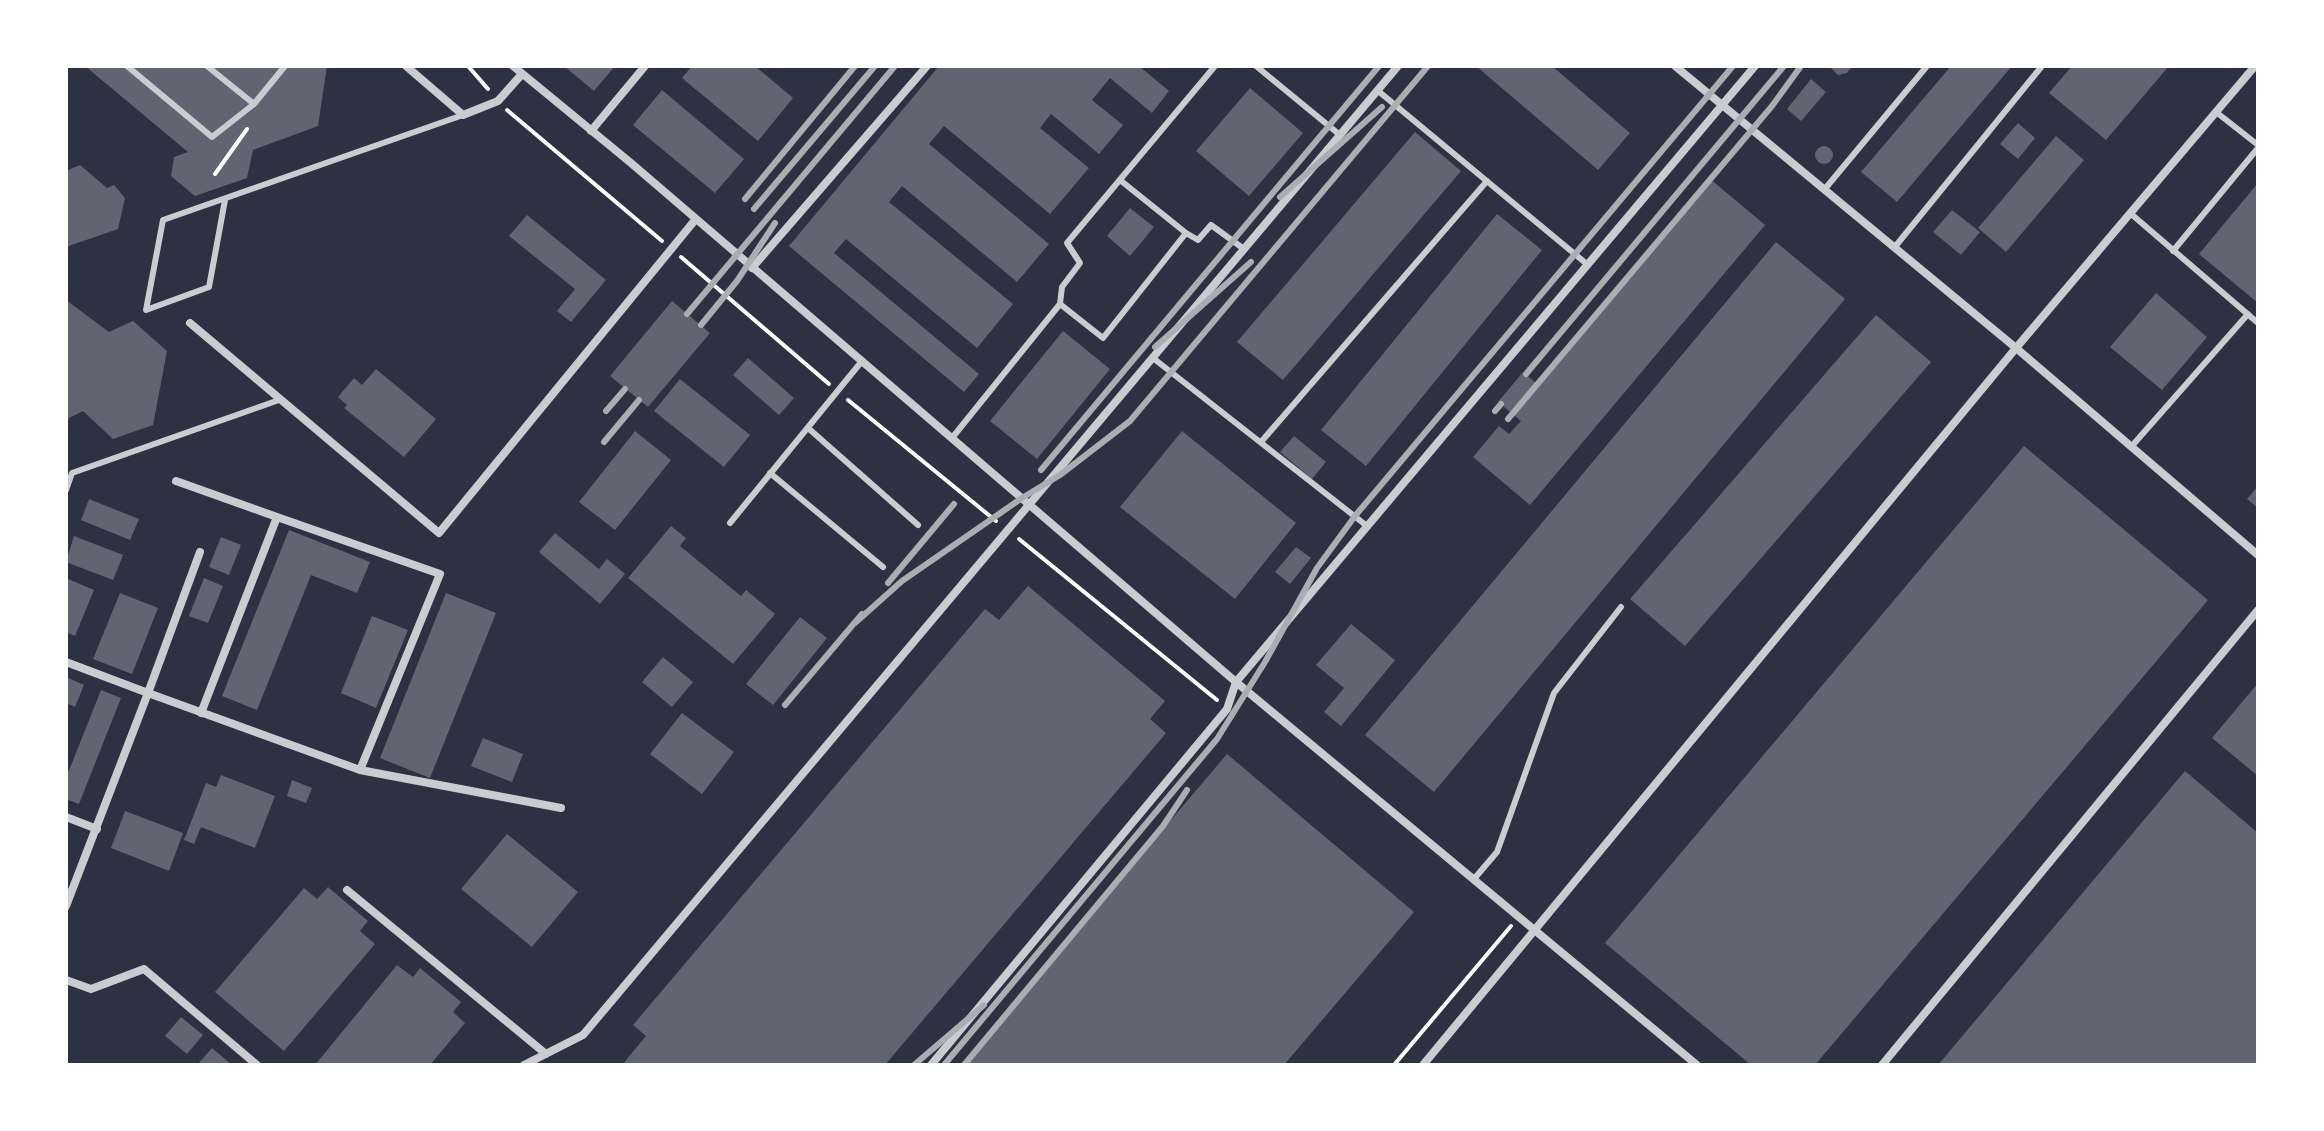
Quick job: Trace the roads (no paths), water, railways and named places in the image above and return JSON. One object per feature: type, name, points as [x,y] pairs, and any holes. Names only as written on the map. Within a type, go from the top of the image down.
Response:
[{"type":"street","points":[[406,66],[463,115],[498,101],[522,74]]},
{"type":"street","points":[[513,66],[1236,682],[1697,1065]]},
{"type":"street","points":[[591,131],[645,66]]},
{"type":"street","points":[[752,268],[927,66]]},
{"type":"street","points":[[524,1065],[583,1035],[1398,66]]},
{"type":"street","points":[[1675,66],[2016,348],[2258,555]]},
{"type":"street","points":[[931,1065],[1227,709],[1236,682],[1755,66]]},
{"type":"street","points":[[1423,1065],[2016,348],[2255,66]]},
{"type":"street","points":[[190,323],[439,533],[695,220]]},
{"type":"street","points":[[176,481],[440,574],[360,770]]},
{"type":"street","points":[[201,713],[277,517]]},
{"type":"street","points":[[66,906],[200,552]]},
{"type":"street","points":[[1882,1065],[2258,610]]},
{"type":"street","points":[[66,662],[360,770],[561,808]]},
{"type":"street","points":[[66,817],[97,829]]},
{"type":"street","points":[[347,890],[546,1054]]},
{"type":"street","points":[[66,980],[91,989],[144,969],[257,1065]]},
{"type":"lane","points":[[127,66],[212,137],[254,104],[285,66]]},
{"type":"lane","points":[[207,66],[254,104]]},
{"type":"lane","points":[[952,438],[1060,304],[1062,287],[1080,263],[1067,243],[1215,66]]},
{"type":"lane","points":[[1256,66],[1340,135]]},
{"type":"lane","points":[[1824,190],[1927,66]]},
{"type":"lane","points":[[1894,248],[2042,66]]},
{"type":"lane","points":[[1377,90],[1588,265]]},
{"type":"lane","points":[[2173,251],[2258,146],[2216,112]]},
{"type":"lane","points":[[225,200],[209,287],[146,310],[163,220],[463,115]]},
{"type":"lane","points":[[1120,180],[1198,240],[1211,225],[1244,249]]},
{"type":"lane","points":[[1261,442],[1487,181]]},
{"type":"lane","points":[[2130,213],[2258,323]]},
{"type":"lane","points":[[1060,304],[1103,338],[1186,233]]},
{"type":"lane","points":[[2131,447],[2248,314]]},
{"type":"lane","points":[[1153,358],[1367,526]]},
{"type":"lane","points":[[730,523],[862,361]]},
{"type":"lane","points":[[66,490],[72,473],[279,400]]},
{"type":"lane","points":[[808,428],[918,525]]},
{"type":"lane","points":[[770,473],[883,567]]},
{"type":"lane","points":[[1474,879],[1497,852],[1554,693],[1621,607]]},
{"type":"railway","points":[[745,199],[855,66]]},
{"type":"railway","points":[[754,209],[875,66]]},
{"type":"railway","points":[[687,314],[895,66]]},
{"type":"railway","points":[[1041,470],[1379,66]]},
{"type":"railway","points":[[855,623],[902,581],[1060,475],[1130,421],[1428,66]]},
{"type":"railway","points":[[944,1065],[1217,739],[1265,662],[1317,568],[1355,516],[1733,66]]},
{"type":"railway","points":[[1526,374],[1784,66]]},
{"type":"railway","points":[[1508,419],[1772,106],[1801,66]]},
{"type":"railway","points":[[1280,197],[1382,107]]},
{"type":"railway","points":[[701,325],[737,281],[775,223]]},
{"type":"railway","points":[[1155,347],[1251,262]]},
{"type":"railway","points":[[606,411],[625,389]]},
{"type":"railway","points":[[604,442],[639,400]]},
{"type":"railway","points":[[1495,411],[1501,404]]},
{"type":"railway","points":[[888,583],[954,504]]},
{"type":"railway","points":[[785,705],[862,614]]},
{"type":"railway","points":[[964,1065],[1163,826],[1187,790]]},
{"type":"railway","points":[[914,1065],[984,1005]]}]
